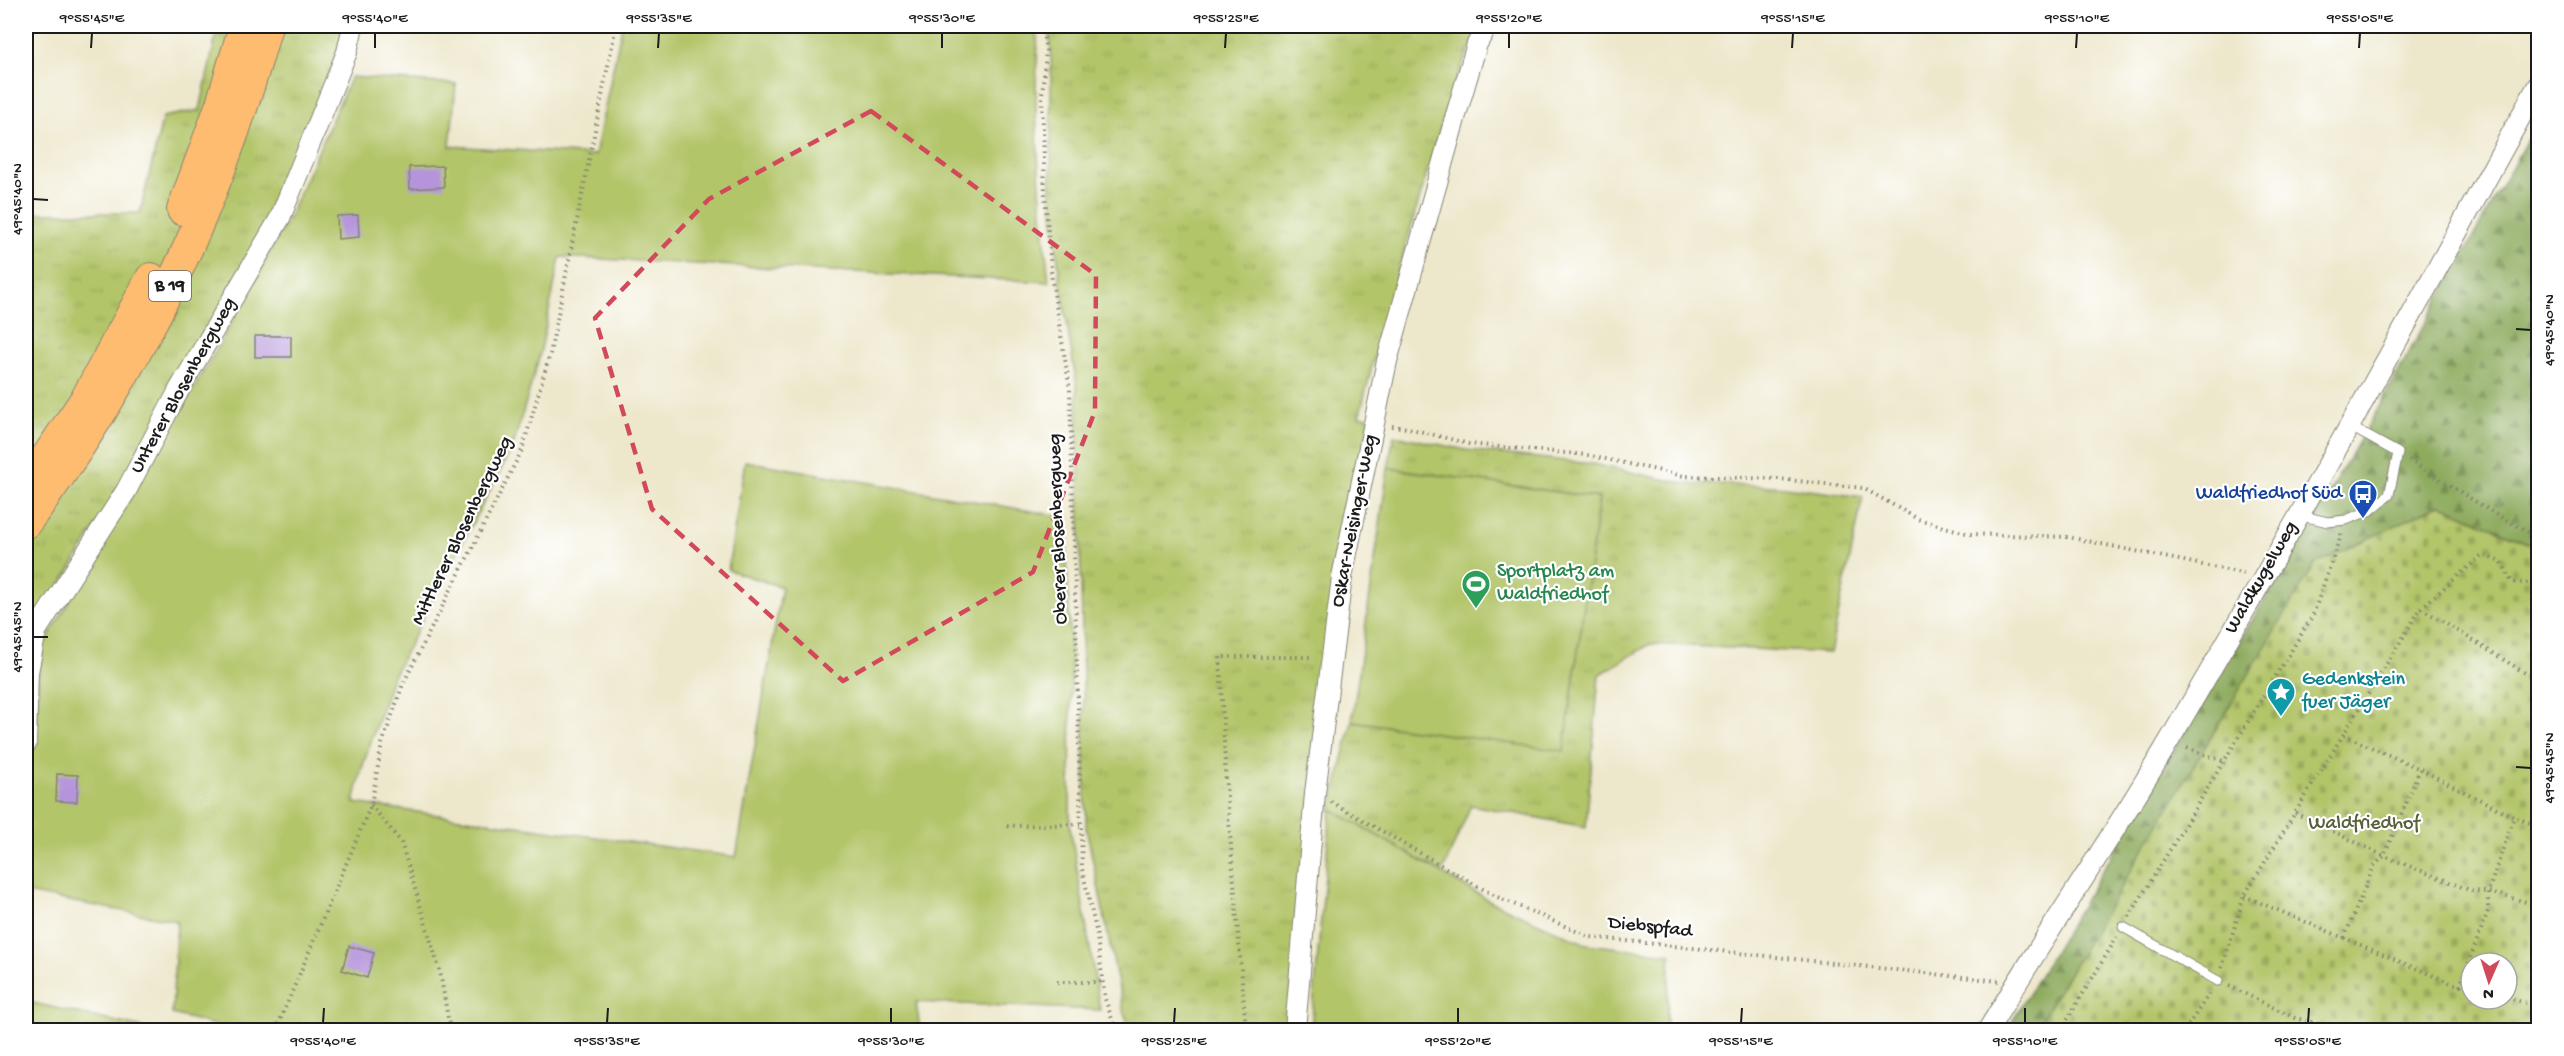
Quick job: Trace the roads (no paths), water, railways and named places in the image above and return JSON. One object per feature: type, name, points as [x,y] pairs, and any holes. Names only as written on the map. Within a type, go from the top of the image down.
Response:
[{"type":"main road","name":"B 19","points":[[26,487],[86,398],[158,264],[197,174],[222,104],[244,26]]},
{"type":"main road","name":"B 19","points":[[26,523],[78,449],[127,370],[172,281],[217,179],[267,26]]},
{"type":"street","name":"Unterer Blosenbergweg","points":[[26,744],[28,672],[36,631],[126,491],[180,387],[280,218],[347,52],[353,26]]},
{"type":"street","name":"Oskar-Neisinger-Weg","points":[[1295,1030],[1315,793],[1342,577],[1387,361],[1477,44],[1487,26]]},
{"type":"street","name":"Waldkugelweg","points":[[1988,1030],[2016,983],[2093,867],[2169,741],[2298,514],[2351,427],[2538,85]]},
{"type":"lane","points":[[2298,514],[2328,522],[2346,520],[2371,510],[2390,495],[2398,453],[2351,427]]},
{"type":"lane","points":[[2123,927],[2218,981]]},
{"type":"place","name":"Waldfriedhof Süd","points":[[2363,520]]},
{"type":"place","name":"Sportplatz am Waldfriedhof","points":[[1476,610]]},
{"type":"place","name":"Gedenkstein fuer Jäger","points":[[2281,718]]},
{"type":"park label","name":"Waldfriedhof","points":[[2364,824]]}]
